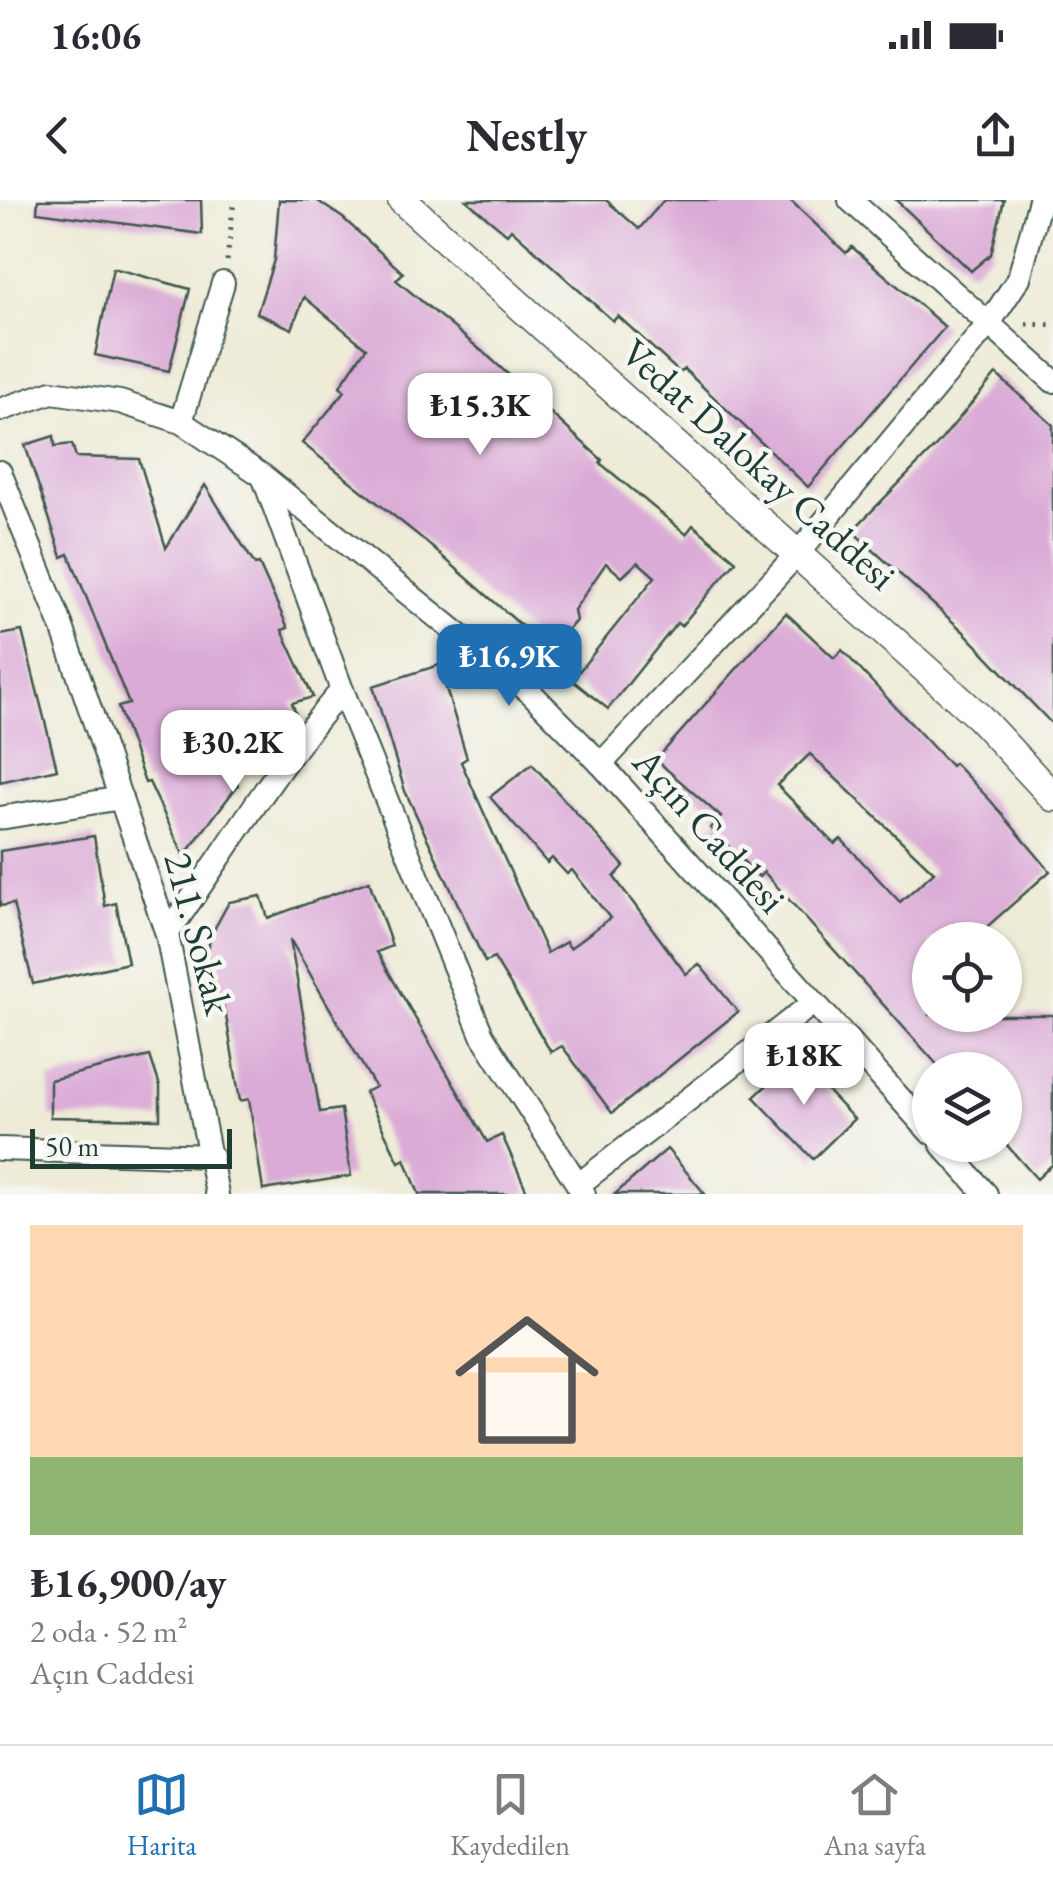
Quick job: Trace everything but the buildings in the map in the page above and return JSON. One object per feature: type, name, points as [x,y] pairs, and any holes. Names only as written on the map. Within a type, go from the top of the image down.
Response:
[{"type":"street","name":"Vedat Dalokay Caddesi","points":[[402,200],[978,716],[1053,797]]},
{"type":"street","points":[[850,200],[1053,381]]},
{"type":"street","points":[[601,764],[799,552],[990,322],[1019,278],[1040,200]]},
{"type":"street","points":[[181,422],[223,283]]},
{"type":"street","name":"Açın Caddesi","points":[[0,410],[52,392],[120,402],[181,422],[262,476],[503,670],[601,764],[912,1112]]},
{"type":"street","name":"211. Sokak","points":[[0,472],[62,624],[167,934],[216,1194]]},
{"type":"street","points":[[262,476],[342,690],[482,1035],[581,1190],[813,1002]]},
{"type":"street","points":[[167,934],[247,822],[290,749],[342,690]]},
{"type":"street","points":[[0,818],[121,798]]},
{"type":"street","points":[[0,1148],[211,1156]]},
{"type":"street","points":[[957,1162],[986,1194]]},
{"type":"path","points":[[223,283],[234,200]]}]
